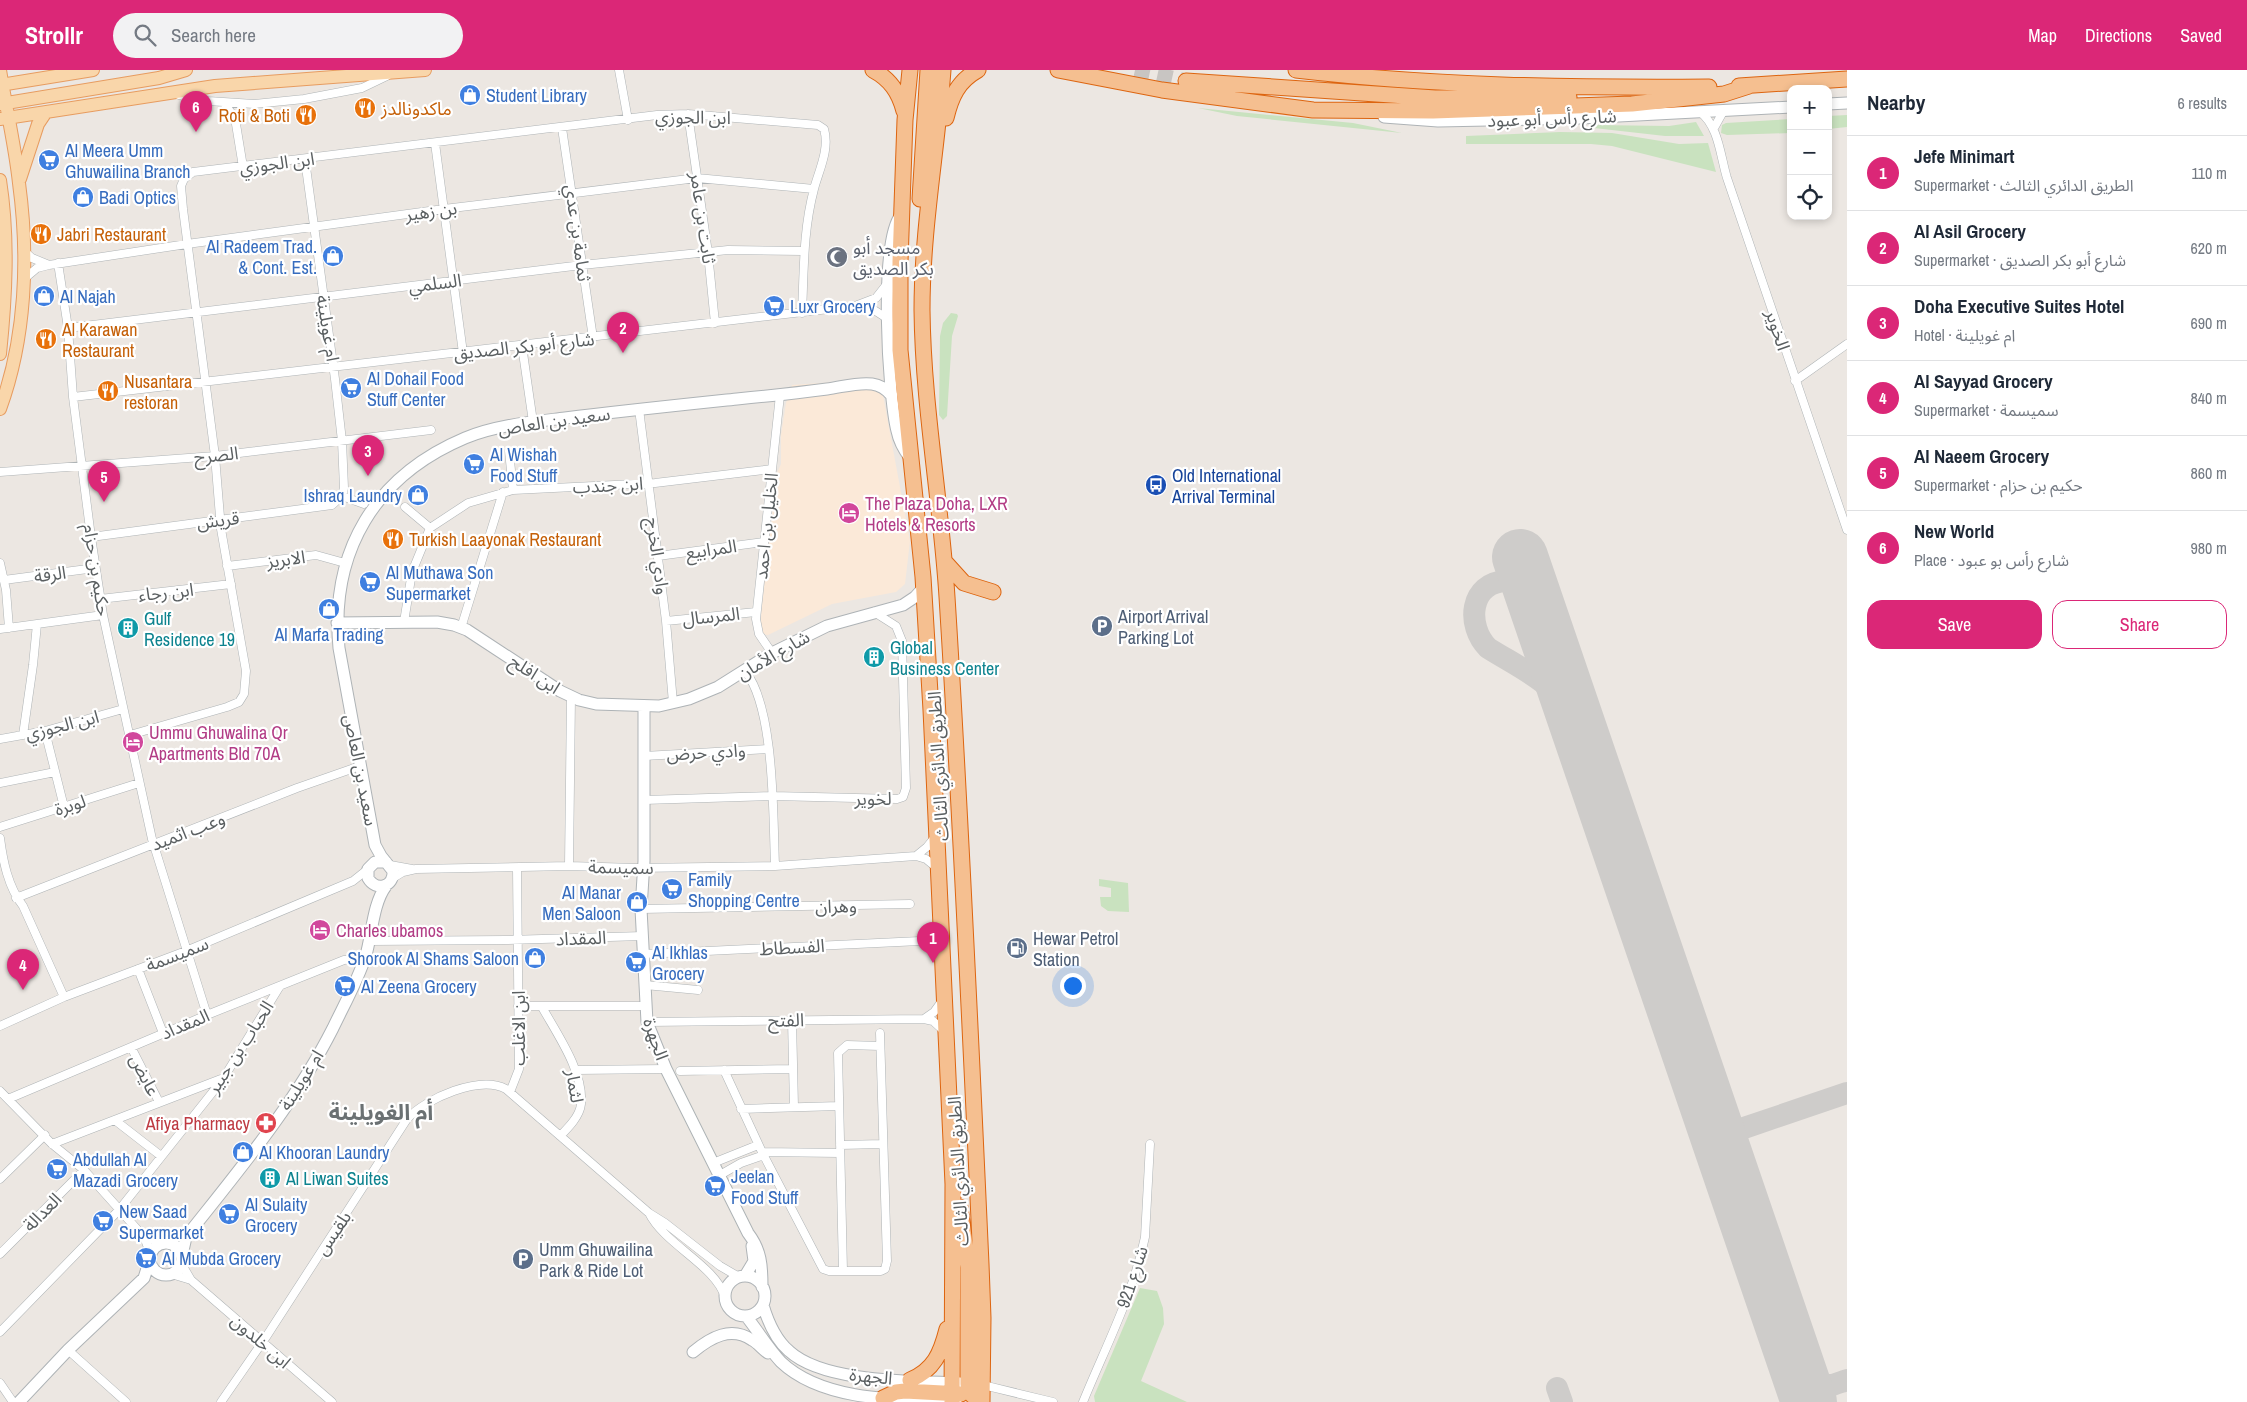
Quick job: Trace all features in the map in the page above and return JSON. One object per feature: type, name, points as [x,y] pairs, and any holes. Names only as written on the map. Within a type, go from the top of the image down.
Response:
[{"type":"highway","points":[[873,70],[886,78],[895,88],[901,99],[906,120]]},
{"type":"highway","name":"الطريق الدائري الثالث","points":[[910,70],[902,214],[900,350],[926,618],[953,1184],[952,1314],[965,1396]]},
{"type":"highway","points":[[925,240],[920,199],[928,70]]},
{"type":"highway","name":"الطريق الدائري الثالث","points":[[943,70],[925,240],[923,339],[933,464],[945,562],[981,1254],[965,1396]]},
{"type":"highway","points":[[936,148],[943,131],[952,96],[962,81],[978,70]]},
{"type":"highway","points":[[1058,70],[1162,90],[1313,110],[1433,111],[1534,109],[1632,104],[1724,94],[1749,86]]},
{"type":"highway","points":[[1296,70],[1448,82],[1625,88],[1749,86],[1847,79]]},
{"type":"highway","points":[[1186,81],[1435,98],[1706,96]]},
{"type":"highway","points":[[945,562],[964,583],[993,592]]},
{"type":"highway","points":[[883,1398],[896,1392],[965,1396],[968,1267],[965,1232],[953,1184]]},
{"type":"highway","points":[[910,1380],[925,1372],[937,1360],[952,1314]]},
{"type":"main road","points":[[0,70],[4,119],[19,182],[24,222],[24,280],[15,357],[0,409]]},
{"type":"main road","points":[[62,70],[76,74]]},
{"type":"main road","points":[[2,94],[93,70]]},
{"type":"main road","points":[[2,94],[159,78],[186,70]]},
{"type":"main road","points":[[4,119],[170,93],[253,83],[425,70]]},
{"type":"main road","points":[[19,182],[34,134],[46,112]]},
{"type":"main road","points":[[0,180],[6,257],[0,354]]},
{"type":"street","points":[[618,70],[622,82],[628,120]]},
{"type":"street","points":[[170,93],[224,103],[245,104],[304,99],[362,88],[392,73]]},
{"type":"street","points":[[224,103],[235,118],[243,167]]},
{"type":"street","points":[[1832,104],[1847,103]]},
{"type":"street","points":[[235,118],[245,104]]},
{"type":"street","name":"شارع رأس أبو عبود","points":[[1313,110],[1438,121],[1581,118],[1787,107]]},
{"type":"street","points":[[1714,128],[1724,110]]},
{"type":"street","name":"الخوير","points":[[1700,111],[1714,128],[1727,178],[1794,381],[1847,530]]},
{"type":"street","name":"ابن الجوزي","points":[[130,735],[228,707],[239,702],[244,694],[246,671],[220,520],[216,456],[182,209],[182,186],[184,179],[193,172],[688,114],[818,125],[824,129],[827,138],[814,189],[803,250],[802,313]]},
{"type":"street","name":"ثابت بن عامر","points":[[688,114],[708,252],[715,324]]},
{"type":"street","name":"ثمامة بن عدي","points":[[562,128],[593,338]]},
{"type":"street","points":[[435,143],[463,353]]},
{"type":"street","name":"ام غويلينة","points":[[304,160],[334,368],[342,441],[344,488],[342,496]]},
{"type":"street","name":"بن زهير","points":[[24,280],[32,272],[49,265],[187,244],[444,209],[697,178],[814,189]]},
{"type":"street","name":"الطريق الدائري الثالث","points":[[902,214],[893,229],[888,284],[888,319],[891,396],[898,434],[910,459]]},
{"type":"street","name":"السلمي","points":[[68,328],[582,265],[708,252],[768,249],[803,250]]},
{"type":"street","points":[[23,250],[38,261],[49,265]]},
{"type":"street","name":"حكيم بن حزام","points":[[58,264],[68,328],[73,397],[95,568],[103,615],[154,844],[207,1015]]},
{"type":"street","name":"شارع أبو بكر الصديق","points":[[73,397],[715,324],[855,306],[876,298],[888,284]]},
{"type":"street","name":"شارع أبو بكر الصديق","points":[[855,306],[874,310],[888,319]]},
{"type":"street","points":[[1794,381],[1847,344]]},
{"type":"street","points":[[522,346],[533,422]]},
{"type":"street","name":"سعيد بن العاص","points":[[370,867],[375,844],[339,648],[337,623],[344,563],[358,532],[380,498],[416,466],[439,451],[466,438],[496,428],[639,409],[868,384],[880,378],[890,368]]},
{"type":"street","points":[[868,384],[882,387],[891,396]]},
{"type":"street","name":"الخليل بن احمد","points":[[772,653],[759,634],[756,612],[780,395]]},
{"type":"street","name":"وادي الخرج","points":[[639,409],[666,621],[673,703]]},
{"type":"street","name":"الصرح","points":[[0,472],[216,456],[431,430]]},
{"type":"street","points":[[509,451],[513,490]]},
{"type":"street","name":"ابن جندب","points":[[430,528],[468,503],[513,490],[648,483],[772,469]]},
{"type":"street","points":[[461,628],[503,492]]},
{"type":"street","points":[[342,496],[364,504]]},
{"type":"street","name":"قريش","points":[[91,537],[332,505],[342,496]]},
{"type":"street","points":[[404,622],[412,572],[430,528],[405,507]]},
{"type":"street","name":"المرابيع","points":[[658,556],[764,542]]},
{"type":"street","name":"الابريز","points":[[227,566],[316,555],[344,563]]},
{"type":"street","points":[[0,563],[4,580],[9,628]]},
{"type":"street","name":"الرقة","points":[[4,580],[95,568]]},
{"type":"street","name":"ابن رجاء","points":[[100,599],[231,584]]},
{"type":"street","name":"شارع الأمان","points":[[571,696],[587,702],[644,706],[673,703],[718,687],[772,653],[827,626],[903,605],[915,597],[924,586]]},
{"type":"street","points":[[903,605],[916,609],[926,618]]},
{"type":"street","name":"المرسال","points":[[666,621],[756,612]]},
{"type":"street","name":"لخوير","points":[[644,800],[773,796],[897,799],[903,797],[906,793],[902,641],[896,626],[874,612]]},
{"type":"street","points":[[0,629],[103,615]]},
{"type":"street","name":"ابن افلح","points":[[337,623],[437,622],[461,628],[571,696],[569,866]]},
{"type":"street","points":[[23,735],[33,665],[36,624]]},
{"type":"street","points":[[745,671],[759,699],[768,749],[773,796],[775,866]]},
{"type":"street","name":"الجهرة","points":[[644,706],[644,868],[641,909],[648,1022],[666,1069],[760,1254],[762,1287]]},
{"type":"street","name":"ابن الجوزي","points":[[0,739],[45,731],[123,709]]},
{"type":"street","points":[[45,731],[64,807]]},
{"type":"street","name":"وادي حرض","points":[[644,756],[768,749]]},
{"type":"street","name":"وعب اثميد","points":[[16,898],[360,766]]},
{"type":"street","points":[[0,783],[55,772]]},
{"type":"street","name":"لوبرة","points":[[0,827],[139,783]]},
{"type":"street","points":[[916,856],[928,848],[936,835]]},
{"type":"street","points":[[0,838],[16,898],[23,906],[64,997]]},
{"type":"street","name":"سعيد بن العاص","points":[[375,844],[388,863]]},
{"type":"street","points":[[916,856],[926,859],[938,870]]},
{"type":"street","name":"سميسمة","points":[[390,882],[404,872],[416,870],[569,866],[644,868],[775,866],[916,856]]},
{"type":"street","points":[[378,861],[388,863],[393,871],[390,882],[372,883],[370,867],[378,861]]},
{"type":"street","name":"سميسمة","points":[[388,863],[416,870]]},
{"type":"street","name":"سميسمة","points":[[0,1026],[64,997],[186,951],[353,881],[370,867]]},
{"type":"street","name":"ابن الاغلب","points":[[510,1092],[516,1081],[519,1069],[517,868]]},
{"type":"street","name":"سميسمة","points":[[353,881],[372,883]]},
{"type":"street","name":"ام غويلينة","points":[[181,1259],[186,1237],[259,1144],[298,1088],[332,1029],[365,958],[378,903],[390,882]]},
{"type":"street","name":"ام غويلينة","points":[[372,883],[378,903]]},
{"type":"street","name":"وهران","points":[[641,909],[910,904]]},
{"type":"street","name":"المقداد","points":[[370,941],[518,940],[643,936]]},
{"type":"street","name":"الفسطاط","points":[[644,954],[941,940]]},
{"type":"street","name":"المقداد","points":[[8,1099],[163,1033],[344,960],[365,958]]},
{"type":"street","points":[[138,969],[163,1033]]},
{"type":"street","points":[[645,985],[698,990]]},
{"type":"street","name":"الحباب بن جبير","points":[[0,1332],[120,1210],[223,1079],[280,986]]},
{"type":"street","points":[[924,1019],[934,1012],[943,998]]},
{"type":"street","points":[[518,1006],[646,1006]]},
{"type":"street","name":"لثمار","points":[[542,1007],[576,1070],[581,1099],[580,1108],[575,1118],[560,1136]]},
{"type":"street","points":[[924,1019],[938,1024],[946,1036]]},
{"type":"street","name":"الفتح","points":[[648,1022],[924,1019]]},
{"type":"street","points":[[792,1020],[794,1107]]},
{"type":"street","points":[[724,1070],[761,1150],[821,1266],[826,1270],[874,1272],[885,1269],[887,1266],[880,1033]]},
{"type":"street","points":[[843,1271],[838,1057],[840,1050],[851,1045],[880,1046]]},
{"type":"street","name":"عايض","points":[[131,1047],[159,1102]]},
{"type":"street","points":[[576,1070],[666,1069]]},
{"type":"street","points":[[680,1071],[793,1069]]},
{"type":"street","points":[[52,1144],[223,1079]]},
{"type":"street","name":"بلقيس","points":[[221,1402],[413,1112],[434,1098],[479,1085],[496,1085],[510,1092]]},
{"type":"street","points":[[0,1091],[52,1144],[84,1170],[144,1237],[154,1269],[168,1274]]},
{"type":"street","points":[[510,1092],[649,1213],[720,1266],[742,1277],[755,1279],[762,1287],[765,1296],[763,1305],[756,1313],[746,1316],[733,1312],[726,1304],[725,1297],[727,1287],[742,1277]]},
{"type":"street","points":[[741,1109],[839,1106]]},
{"type":"street","points":[[116,1121],[161,1156]]},
{"type":"street","points":[[0,1179],[45,1135]]},
{"type":"street","points":[[714,1164],[761,1150],[840,1149],[883,1144]]},
{"type":"street","name":"شارع 921","points":[[1083,1402],[1127,1298],[1142,1252],[1145,1237],[1150,1144]]},
{"type":"street","points":[[720,1175],[761,1150]]},
{"type":"street","name":"العدالة","points":[[0,1254],[84,1170]]},
{"type":"street","points":[[649,1213],[658,1228],[715,1280],[725,1297]]},
{"type":"street","name":"الجهرة","points":[[742,1277],[753,1264],[754,1256],[748,1233]]},
{"type":"street","points":[[144,1237],[175,1246],[181,1259],[178,1270],[168,1274],[144,1278]]},
{"type":"street","points":[[19,1402],[68,1350],[144,1278],[153,1250],[166,1243],[186,1237]]},
{"type":"street","name":"ابن خلدون","points":[[181,1259],[191,1280],[332,1402]]},
{"type":"street","name":"ابن خلدون","points":[[168,1274],[191,1280]]},
{"type":"street","name":"الجهرة","points":[[763,1305],[769,1324],[778,1339],[790,1352],[802,1360],[849,1375],[910,1380],[965,1396]]},
{"type":"street","name":"الجهرة","points":[[746,1316],[776,1356],[788,1368],[811,1382],[847,1393],[902,1401],[965,1396]]},
{"type":"street","points":[[694,1352],[714,1337],[734,1334],[754,1341],[764,1350],[776,1356]]},
{"type":"street","points":[[68,1350],[126,1402]]},
{"type":"street","points":[[0,1383],[13,1402]]},
{"type":"street","points":[[965,1396],[1053,1402]]},
{"type":"shaded area","points":[[880,379],[910,541],[905,584],[896,592],[832,604],[768,635],[762,634],[760,629],[762,606],[777,473],[781,464],[781,435],[786,403],[792,385]]},
{"type":"green space","points":[[1198,108],[1353,123],[1402,133],[1237,116]]},
{"type":"green space","points":[[1847,115],[1847,127],[1832,129],[1832,116]]},
{"type":"green space","points":[[1787,119],[1787,133],[1727,135],[1721,133],[1722,125],[1726,123]]},
{"type":"green space","points":[[1696,122],[1704,136],[1665,136],[1594,128],[1594,125],[1669,126]]},
{"type":"green space","points":[[1560,132],[1612,133],[1679,144],[1708,143],[1716,172],[1612,146],[1591,144],[1466,144],[1466,136]]},
{"type":"green space","points":[[951,313],[958,316],[952,336],[947,416],[943,420],[939,415],[940,336],[943,323]]},
{"type":"green space","points":[[1099,879],[1128,883],[1129,912],[1108,911],[1101,906],[1100,897],[1111,897],[1111,888],[1099,886]]},
{"type":"green space","points":[[1140,1288],[1157,1291],[1163,1308],[1164,1324],[1141,1381],[1187,1402],[1095,1402],[1094,1396]]},
{"type":"taxiway","points":[[1533,591],[1510,581],[1494,583],[1478,597],[1474,617],[1476,628],[1488,648],[1538,678],[1558,697],[1575,721]]},
{"type":"taxiway","points":[[1727,1160],[1729,1142],[1733,1135],[1741,1129],[1847,1093]]},
{"type":"taxiway","points":[[1710,1109],[1715,1118],[1722,1124],[1731,1128],[1741,1129]]},
{"type":"taxiway","points":[[1796,1366],[1811,1381],[1831,1385]]},
{"type":"taxiway","points":[[1814,1402],[1823,1390],[1847,1380]]},
{"type":"taxiway","points":[[1557,1388],[1562,1402]]},
{"type":"runway","points":[[1520,557],[1809,1402]]},
{"type":"tunnel","points":[[1135,70],[1186,81]]},
{"type":"place","name":"Student Library","points":[[470,95]]},
{"type":"place","name":"ماكدونالدز","points":[[365,108]]},
{"type":"place","name":"Roti & Boti","points":[[306,115]]},
{"type":"place","name":"New World","points":[[196,132]]},
{"type":"place","name":"Al Meera Umm Ghuwailina Branch","points":[[49,160]]},
{"type":"place","name":"Badi Optics","points":[[83,197]]},
{"type":"place","name":"Jabri Restaurant","points":[[41,234]]},
{"type":"place","name":"Al Radeem Trad. & Cont. Est.","points":[[333,256]]},
{"type":"place","name":"مسجد أبو بكر الصديق","points":[[837,257]]},
{"type":"place","name":"Al Najah","points":[[44,296]]},
{"type":"place","name":"Luxr Grocery","points":[[774,306]]},
{"type":"place","name":"Al Karawan Restaurant","points":[[46,339]]},
{"type":"place","name":"Al Asil Grocery","points":[[623,353]]},
{"type":"place","name":"Al Dohail Food Stuff Center","points":[[351,388]]},
{"type":"place","name":"Nusantara restoran","points":[[108,391]]},
{"type":"place","name":"Al Wishah Food Stuff","points":[[474,464]]},
{"type":"place","name":"Doha Executive Suites Hotel","points":[[368,476]]},
{"type":"place","name":"Old International Arrival Terminal","points":[[1156,485]]},
{"type":"place","name":"Ishraq Laundry","points":[[418,495]]},
{"type":"place","name":"Al Naeem Grocery","points":[[104,502]]},
{"type":"place","name":"The Plaza Doha, LXR Hotels & Resorts","points":[[849,513]]},
{"type":"place","name":"Turkish Laayonak Restaurant","points":[[393,539]]},
{"type":"place","name":"Al Muthawa Son Supermarket","points":[[370,582]]},
{"type":"place","name":"Al Marfa Trading","points":[[329,609]]},
{"type":"place","name":"Airport Arrival Parking Lot","points":[[1102,626]]},
{"type":"place","name":"Gulf Residence 19","points":[[128,628]]},
{"type":"place","name":"Global Business Center","points":[[874,657]]},
{"type":"place","name":"Ummu Ghuwalina Qr Apartments Bld 70A","points":[[133,742]]},
{"type":"place","name":"Family Shopping Centre","points":[[672,889]]},
{"type":"place","name":"Al Manar Men Saloon","points":[[637,902]]},
{"type":"place","name":"Charles ubamos","points":[[320,930]]},
{"type":"place","name":"Hewar Petrol Station","points":[[1017,948]]},
{"type":"place","name":"Shorook Al Shams Saloon","points":[[535,958]]},
{"type":"place","name":"Al Ikhlas Grocery","points":[[636,962]]},
{"type":"place","name":"Jefe Minimart","points":[[933,963]]},
{"type":"place","name":"Al Zeena Grocery","points":[[345,986]]},
{"type":"place","name":"Al Sayyad Grocery","points":[[23,990]]},
{"type":"place","name":"Afiya Pharmacy","points":[[266,1123]]},
{"type":"place","name":"Al Khooran Laundry","points":[[243,1152]]},
{"type":"place","name":"Abdullah Al Mazadi Grocery","points":[[57,1169]]},
{"type":"place","name":"Al Liwan Suites","points":[[270,1178]]},
{"type":"place","name":"Jeelan Food Stuff","points":[[715,1186]]},
{"type":"place","name":"Al Sulaity Grocery","points":[[229,1214]]},
{"type":"place","name":"New Saad Supermarket","points":[[103,1221]]},
{"type":"place","name":"Al Mubda Grocery","points":[[146,1258]]},
{"type":"place","name":"Umm Ghuwailina Park & Ride Lot","points":[[523,1259]]},
{"type":"district","name":"أم الغويلينة","points":[[381,1112]]}]
